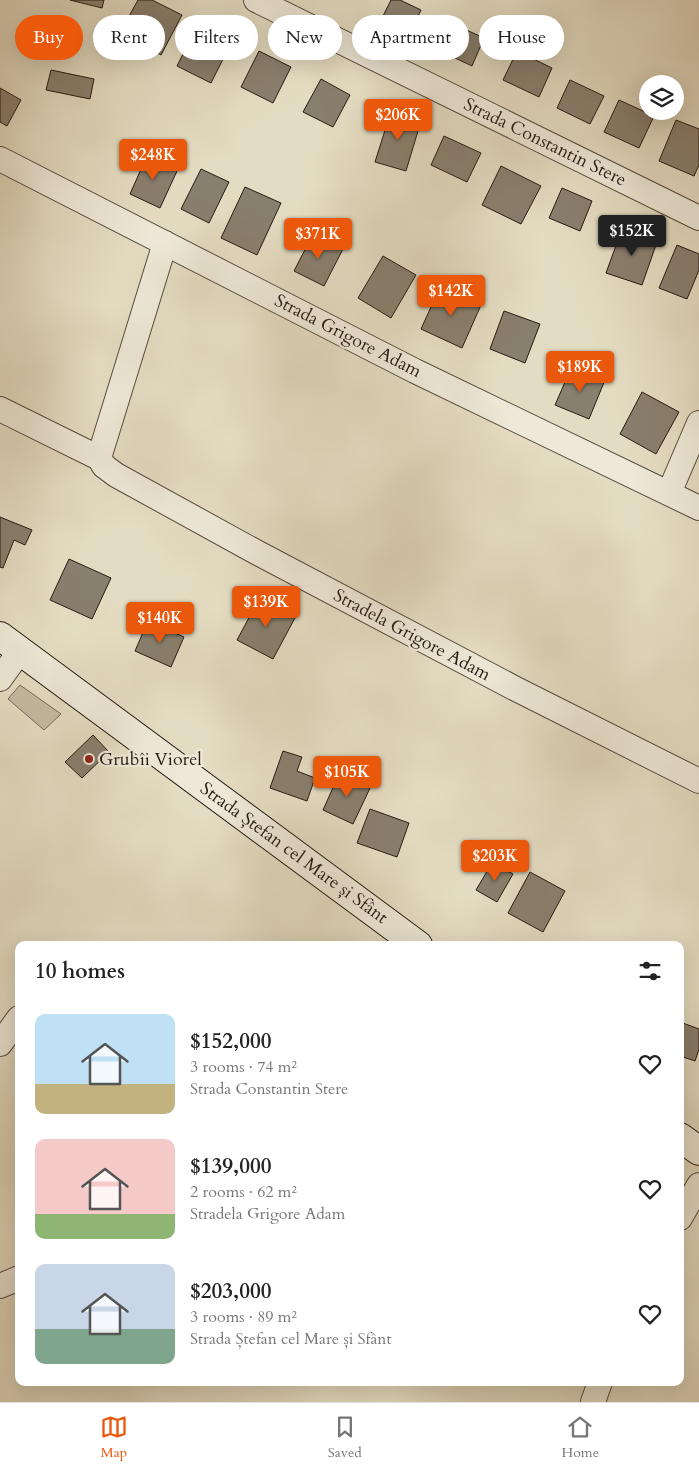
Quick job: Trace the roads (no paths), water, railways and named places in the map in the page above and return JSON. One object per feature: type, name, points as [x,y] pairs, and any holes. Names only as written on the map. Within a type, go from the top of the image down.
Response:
[{"type":"main road","name":"Strada Ștefan cel Mare și Sfânt","points":[[10,644],[413,941]]},
{"type":"main road","points":[[684,1141],[699,1151]]},
{"type":"street","name":"Strada Constantin Stere","points":[[256,0],[699,218]]},
{"type":"street","name":"Strada Grigore Adam","points":[[0,159],[415,371],[699,508]]},
{"type":"street","points":[[99,458],[165,243]]},
{"type":"street","name":"Stradela Grigore Adam","points":[[0,409],[99,458],[104,466],[136,487],[290,570],[516,689],[699,781]]},
{"type":"street","points":[[669,493],[699,423]]},
{"type":"street","points":[[0,678],[10,644]]},
{"type":"street","points":[[0,1044],[15,1023]]},
{"type":"street","points":[[684,1211],[699,1185]]},
{"type":"street","points":[[0,1286],[15,1280]]},
{"type":"street","points":[[593,1402],[599,1386]]},
{"type":"place","name":"Grubîi Viorel","points":[[89,759]]}]
